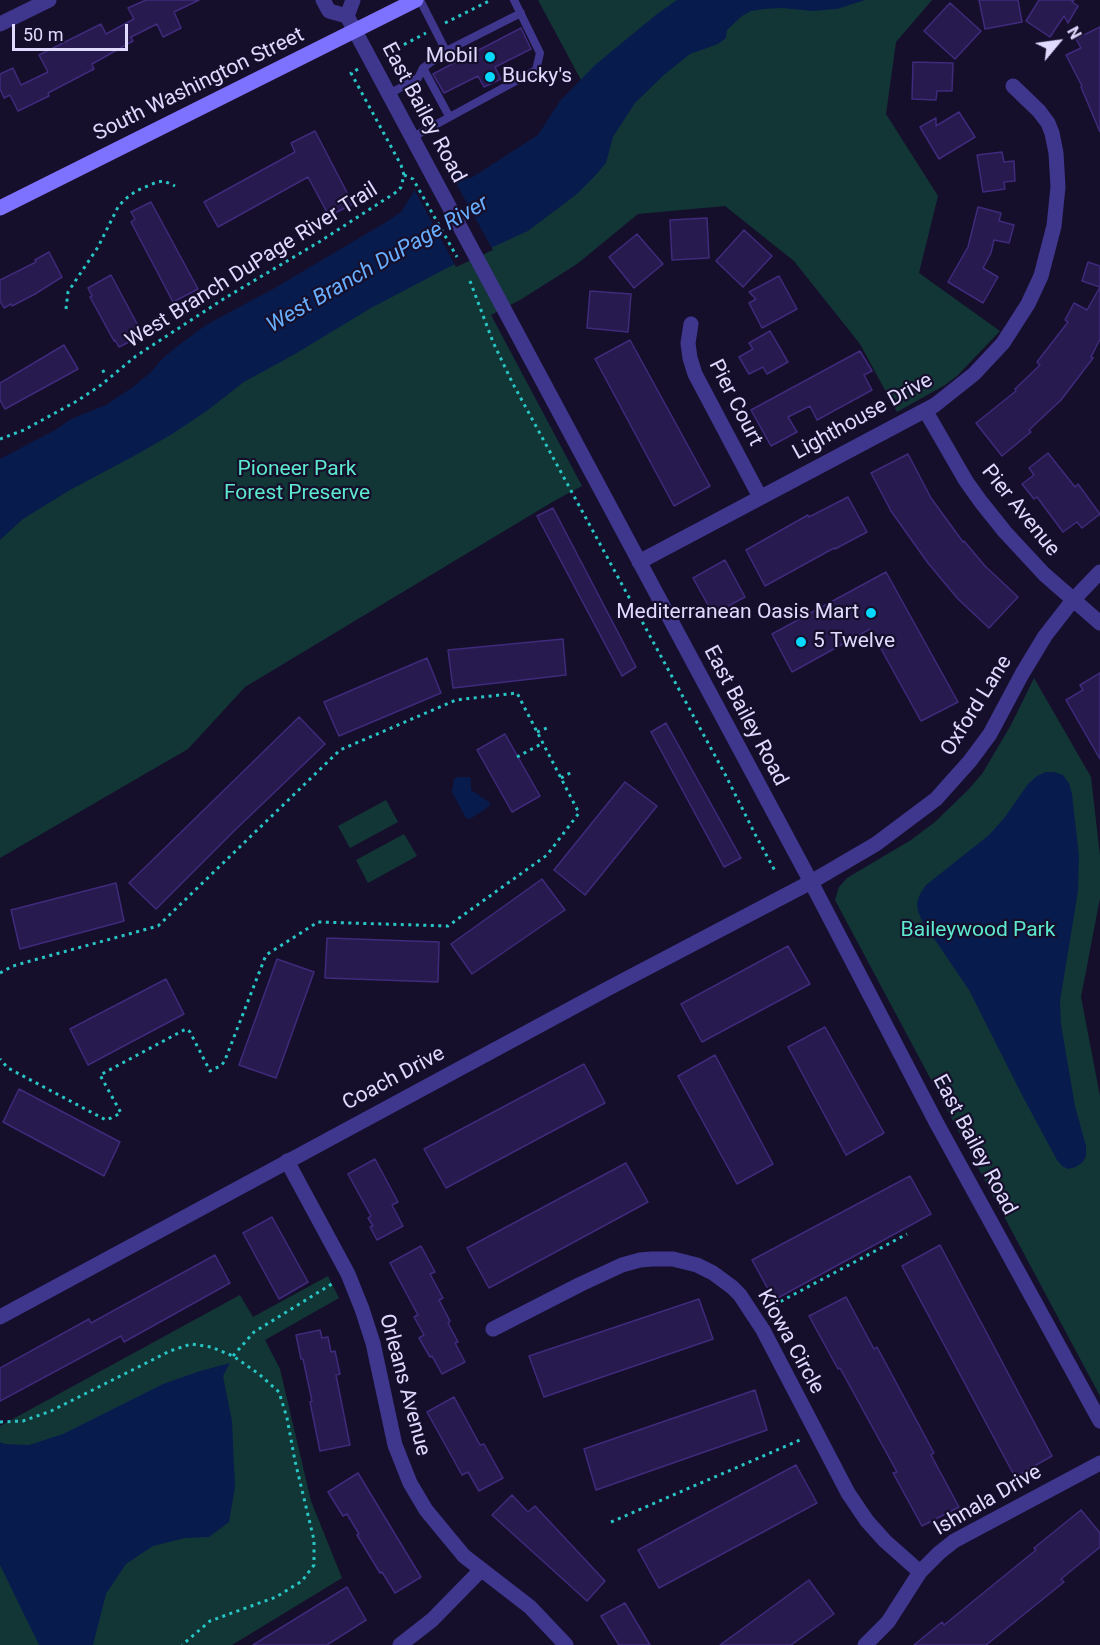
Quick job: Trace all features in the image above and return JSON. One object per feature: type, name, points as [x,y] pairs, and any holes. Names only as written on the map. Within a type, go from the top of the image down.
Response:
[{"type":"main road","name":"South Washington Street","points":[[0,208],[418,0]]},
{"type":"street","points":[[0,24],[49,0]]},
{"type":"street","points":[[323,0],[329,11],[347,16],[353,0]]},
{"type":"street","name":"East Bailey Road","points":[[347,16],[811,882],[936,1122],[1100,1421]]},
{"type":"street","name":"Lighthouse Drive","points":[[639,562],[935,405],[974,374],[1003,343],[1028,304],[1041,276],[1052,240],[1058,187],[1056,153],[1048,123],[1013,86]]},
{"type":"street","name":"Pier Court","points":[[691,324],[688,343],[695,374],[760,497]]},
{"type":"street","name":"Pier Avenue","points":[[925,410],[981,502],[1005,532],[1044,574],[1100,623]]},
{"type":"street","name":"Oxford Lane","points":[[811,882],[884,838],[922,810],[952,783],[990,734],[1045,636],[1100,572]]},
{"type":"street","name":"Coach Drive","points":[[0,1317],[599,993],[811,882]]},
{"type":"street","name":"Orleans Avenue","points":[[287,1161],[348,1274],[362,1309],[373,1343],[395,1445],[410,1483],[442,1532],[464,1556],[530,1607],[566,1645]]},
{"type":"street","name":"Kiowa Circle","points":[[493,1329],[581,1284],[622,1265],[640,1260],[673,1259],[698,1265],[713,1273],[741,1295],[763,1330],[836,1472],[861,1512],[885,1541],[920,1572]]},
{"type":"street","name":"Ishnala Drive","points":[[865,1645],[888,1622],[920,1572],[954,1541],[1100,1463]]},
{"type":"street","points":[[400,1645],[432,1620],[481,1570]]},
{"type":"lane","points":[[418,0],[446,51]]},
{"type":"lane","points":[[412,137],[536,70],[540,53],[514,0]]},
{"type":"lane","points":[[389,94],[418,78],[423,68],[446,51],[521,13]]},
{"type":"lane","points":[[423,68],[449,116]]},
{"type":"path","points":[[444,24],[491,0]]},
{"type":"path","points":[[385,55],[421,35]]},
{"type":"path","name":"West Branch DuPage River Trail","points":[[0,439],[24,430],[77,401],[101,385],[136,356],[232,294],[319,242],[394,194],[401,187],[404,175],[401,165],[351,74],[360,68]]},
{"type":"path","points":[[404,175],[414,179],[458,258]]},
{"type":"path","points":[[66,309],[68,292],[98,247],[118,207],[124,200],[136,191],[157,182],[175,186]]},
{"type":"path","points":[[469,278],[493,342],[523,404],[726,776],[775,871]]},
{"type":"path","points":[[0,973],[13,966],[158,926],[340,750],[456,700],[517,693],[579,813],[547,855],[448,926],[318,922],[267,955],[225,1060],[218,1068],[210,1071],[190,1032],[187,1029],[184,1030],[100,1075],[121,1113],[106,1120],[8,1068],[0,1059]]},
{"type":"path","points":[[537,732],[547,728]]},
{"type":"path","points":[[517,757],[543,743]]},
{"type":"path","points":[[561,778],[572,772]]},
{"type":"path","points":[[774,1305],[907,1234]]},
{"type":"path","points":[[233,1356],[254,1332],[348,1274]]},
{"type":"path","points":[[0,1422],[23,1421],[51,1411],[170,1351],[191,1344],[211,1347],[233,1356],[259,1374],[279,1392],[287,1418],[314,1540],[314,1564],[302,1581],[276,1598],[210,1621],[182,1645]]},
{"type":"path","points":[[611,1522],[800,1440]]},
{"type":"green space","name":"Pioneer Park Forest Preserve","points":[[538,0],[932,0],[896,42],[886,114],[938,196],[919,273],[1000,331],[957,376],[897,412],[860,344],[794,261],[725,206],[638,214],[577,264],[520,300],[491,315],[582,486],[245,687],[188,749],[0,858],[0,493],[595,129],[581,80]]},
{"type":"green space","name":"Baileywood Park","points":[[1034,678],[1091,777],[1100,856],[1100,898],[1081,997],[1100,1096],[1100,1396],[835,900],[839,887],[847,878],[911,840],[935,822],[968,790],[982,774],[1011,725]]},
{"type":"green space","points":[[386,800],[398,822],[350,848],[338,826]]},
{"type":"green space","points":[[404,834],[417,856],[368,883],[356,860]]},
{"type":"green space","points":[[328,1276],[339,1298],[265,1340],[280,1369],[311,1501],[342,1578],[232,1645],[0,1645],[0,1426],[240,1295],[253,1317]]},
{"type":"water","name":"West Branch DuPage River","points":[[677,0],[865,0],[837,9],[812,11],[764,9],[751,11],[742,16],[727,30],[726,38],[718,44],[690,54],[635,103],[613,137],[606,163],[577,194],[528,231],[449,267],[371,308],[244,382],[174,433],[70,490],[23,519],[0,540],[0,459],[57,429],[71,419],[106,405],[133,387],[175,348],[206,325],[273,289],[388,221],[402,211],[416,188],[449,166],[464,177],[471,178],[538,135],[560,101],[595,65]]},
{"type":"water","points":[[1045,772],[1063,775],[1069,783],[1079,856],[1078,891],[1060,1001],[1061,1024],[1075,1106],[1086,1146],[1086,1156],[1083,1162],[1068,1169],[1057,1160],[969,990],[922,921],[917,903],[926,885],[989,835],[1028,784]]},
{"type":"water","points":[[469,777],[471,790],[490,805],[470,819],[466,818],[452,792],[454,779]]},
{"type":"water","points":[[230,1363],[223,1376],[232,1421],[235,1487],[229,1522],[209,1537],[185,1538],[153,1546],[126,1564],[106,1594],[93,1645],[39,1645],[0,1565],[0,1442],[29,1445],[63,1434],[163,1384]]},
{"type":"pier","points":[[446,165],[493,250],[456,267],[413,187]]},
{"type":"building","points":[[146,0],[199,0],[174,12],[181,28],[163,37],[157,24],[131,37],[133,41],[92,64],[94,69],[48,93],[49,96],[18,111],[10,95],[4,98],[0,89],[0,74],[13,68],[21,85],[48,72],[39,55],[101,24],[106,34],[134,19],[128,8]]},
{"type":"building","points":[[979,0],[1018,0],[1022,22],[985,29]]},
{"type":"building","points":[[1039,0],[1074,0],[1072,2],[1078,6],[1068,23],[1064,16],[1050,37],[1026,21]]},
{"type":"building","points":[[950,3],[981,31],[955,59],[924,31]]},
{"type":"building","points":[[1100,27],[1100,132],[1082,86],[1066,55],[1081,48],[1076,39]]},
{"type":"building","name":"Mobil","points":[[521,28],[531,49],[495,67],[501,79],[484,87],[478,76],[444,93],[433,74]]},
{"type":"building","points":[[913,62],[953,63],[952,91],[937,91],[936,100],[912,99]]},
{"type":"building","points":[[959,112],[975,137],[939,159],[920,127],[936,118],[936,126]]},
{"type":"building","points":[[315,131],[353,204],[329,216],[308,177],[218,227],[204,202],[295,152],[291,143]]},
{"type":"building","points":[[1002,152],[1004,162],[1014,161],[1015,181],[1004,182],[1005,189],[983,192],[977,155]]},
{"type":"building","points":[[151,202],[198,289],[173,302],[131,222],[135,219],[131,212]]},
{"type":"building","points":[[978,207],[1001,213],[999,221],[1014,225],[1009,243],[994,240],[991,253],[983,268],[998,277],[983,303],[948,282],[968,247]]},
{"type":"building","points":[[707,218],[709,258],[672,260],[670,220]]},
{"type":"building","points":[[744,230],[772,256],[743,287],[716,261]]},
{"type":"building","points":[[637,234],[663,264],[634,288],[609,257]]},
{"type":"building","points":[[49,252],[62,277],[35,294],[4,308],[0,301],[0,280],[36,262],[35,260]]},
{"type":"building","points":[[1088,262],[1100,266],[1100,287],[1082,281]]},
{"type":"building","points":[[111,275],[143,335],[119,347],[90,297],[92,296],[88,288]]},
{"type":"building","points":[[779,276],[797,309],[762,328],[749,303],[756,299],[749,292]]},
{"type":"building","points":[[1100,287],[1100,339],[1091,357],[1093,358],[1061,400],[1029,430],[1031,432],[1002,456],[976,423],[1016,391],[1015,389],[1040,365],[1037,362],[1068,322],[1065,320],[1074,303],[1087,310]]},
{"type":"building","points":[[590,291],[631,294],[628,332],[587,328]]},
{"type":"building","points":[[770,331],[788,362],[767,374],[763,367],[749,374],[739,357],[753,349],[749,343]]},
{"type":"building","points":[[630,340],[710,486],[674,506],[595,359]]},
{"type":"building","points":[[64,345],[78,369],[5,409],[0,400],[0,383]]},
{"type":"building","points":[[860,351],[872,371],[864,375],[872,390],[817,420],[810,406],[788,417],[797,432],[771,446],[751,410]]},
{"type":"building","points":[[1048,453],[1075,487],[1078,484],[1100,514],[1082,528],[1077,522],[1063,532],[1037,497],[1034,499],[1022,484],[1034,475],[1029,468]]},
{"type":"building","points":[[908,454],[931,498],[963,542],[1018,597],[989,628],[958,599],[928,563],[891,511],[871,473]]},
{"type":"building","points":[[848,497],[867,532],[765,586],[746,550],[808,515],[809,517]]},
{"type":"building","points":[[553,508],[636,667],[622,676],[537,516]]},
{"type":"building","points":[[725,560],[745,597],[713,614],[693,578]]},
{"type":"building","points":[[886,572],[958,702],[921,721],[870,629],[792,672],[772,634]]},
{"type":"building","points":[[563,639],[566,675],[453,688],[448,650]]},
{"type":"building","points":[[427,658],[441,693],[339,736],[324,702]]},
{"type":"building","points":[[1100,673],[1100,759],[1066,700],[1083,690],[1080,685]]},
{"type":"building","points":[[299,717],[325,744],[156,909],[129,883]]},
{"type":"building","points":[[666,723],[741,858],[724,867],[651,732]]},
{"type":"building","points":[[505,734],[540,796],[512,812],[477,750]]},
{"type":"building","points":[[625,782],[657,806],[585,895],[554,870]]},
{"type":"building","points":[[542,879],[565,910],[472,974],[451,944]]},
{"type":"building","points":[[116,883],[124,921],[20,949],[11,910]]},
{"type":"building","points":[[327,938],[439,942],[438,982],[325,978]]},
{"type":"building","points":[[788,946],[810,984],[702,1042],[681,1004]]},
{"type":"building","points":[[277,959],[314,972],[276,1078],[239,1065]]},
{"type":"building","points":[[166,979],[184,1014],[88,1065],[70,1029]]},
{"type":"building","points":[[825,1027],[884,1133],[846,1155],[788,1047]]},
{"type":"building","points":[[715,1055],[773,1164],[737,1184],[678,1076]]},
{"type":"building","points":[[584,1064],[605,1103],[446,1188],[424,1149]]},
{"type":"building","points":[[19,1089],[120,1142],[104,1176],[3,1122]]},
{"type":"building","points":[[375,1159],[398,1202],[392,1205],[403,1226],[377,1240],[370,1227],[373,1226],[368,1218],[371,1216],[348,1174]]},
{"type":"building","points":[[626,1163],[648,1202],[489,1288],[467,1248]]},
{"type":"building","points":[[910,1176],[931,1214],[774,1300],[752,1260]]},
{"type":"building","points":[[272,1217],[308,1282],[279,1299],[243,1233]]},
{"type":"building","points":[[940,1245],[1052,1456],[1015,1477],[902,1266]]},
{"type":"building","points":[[421,1246],[435,1272],[430,1274],[443,1298],[439,1300],[450,1321],[448,1323],[458,1342],[455,1343],[465,1362],[442,1374],[419,1338],[424,1335],[414,1317],[418,1315],[390,1263]]},
{"type":"building","points":[[215,1255],[230,1283],[124,1342],[121,1336],[0,1401],[0,1368],[89,1319],[91,1323]]},
{"type":"building","points":[[846,1297],[874,1349],[877,1347],[934,1453],[931,1455],[959,1507],[922,1526],[893,1473],[897,1472],[809,1316]]},
{"type":"building","points":[[699,1299],[713,1339],[544,1397],[529,1356]]},
{"type":"building","points":[[320,1330],[322,1338],[328,1337],[331,1352],[335,1351],[340,1374],[336,1375],[350,1445],[320,1451],[310,1402],[312,1401],[296,1335]]},
{"type":"building","points":[[755,1390],[767,1430],[596,1490],[584,1449]]},
{"type":"building","points":[[454,1397],[480,1445],[484,1444],[503,1478],[479,1491],[468,1472],[462,1475],[427,1412]]},
{"type":"building","points":[[796,1465],[817,1503],[659,1588],[638,1550]]},
{"type":"building","points":[[358,1473],[421,1577],[395,1593],[382,1572],[380,1573],[347,1514],[343,1516],[328,1492]]},
{"type":"building","points":[[512,1495],[528,1512],[535,1506],[605,1581],[587,1601],[492,1515]]},
{"type":"building","points":[[1081,1510],[1100,1533],[1100,1547],[1061,1579],[1064,1582],[986,1645],[914,1645],[942,1622],[944,1625]]},
{"type":"building","points":[[809,1580],[834,1614],[791,1645],[720,1645]]},
{"type":"building","points":[[347,1587],[366,1620],[327,1645],[253,1645]]},
{"type":"building","points":[[625,1603],[650,1645],[619,1645],[601,1616]]},
{"type":"place","name":"Mobil","points":[[490,57]]},
{"type":"place","name":"Bucky's","points":[[490,77]]},
{"type":"place","name":"Mediterranean Oasis Mart","points":[[871,613]]},
{"type":"place","name":"5 Twelve","points":[[801,642]]}]
